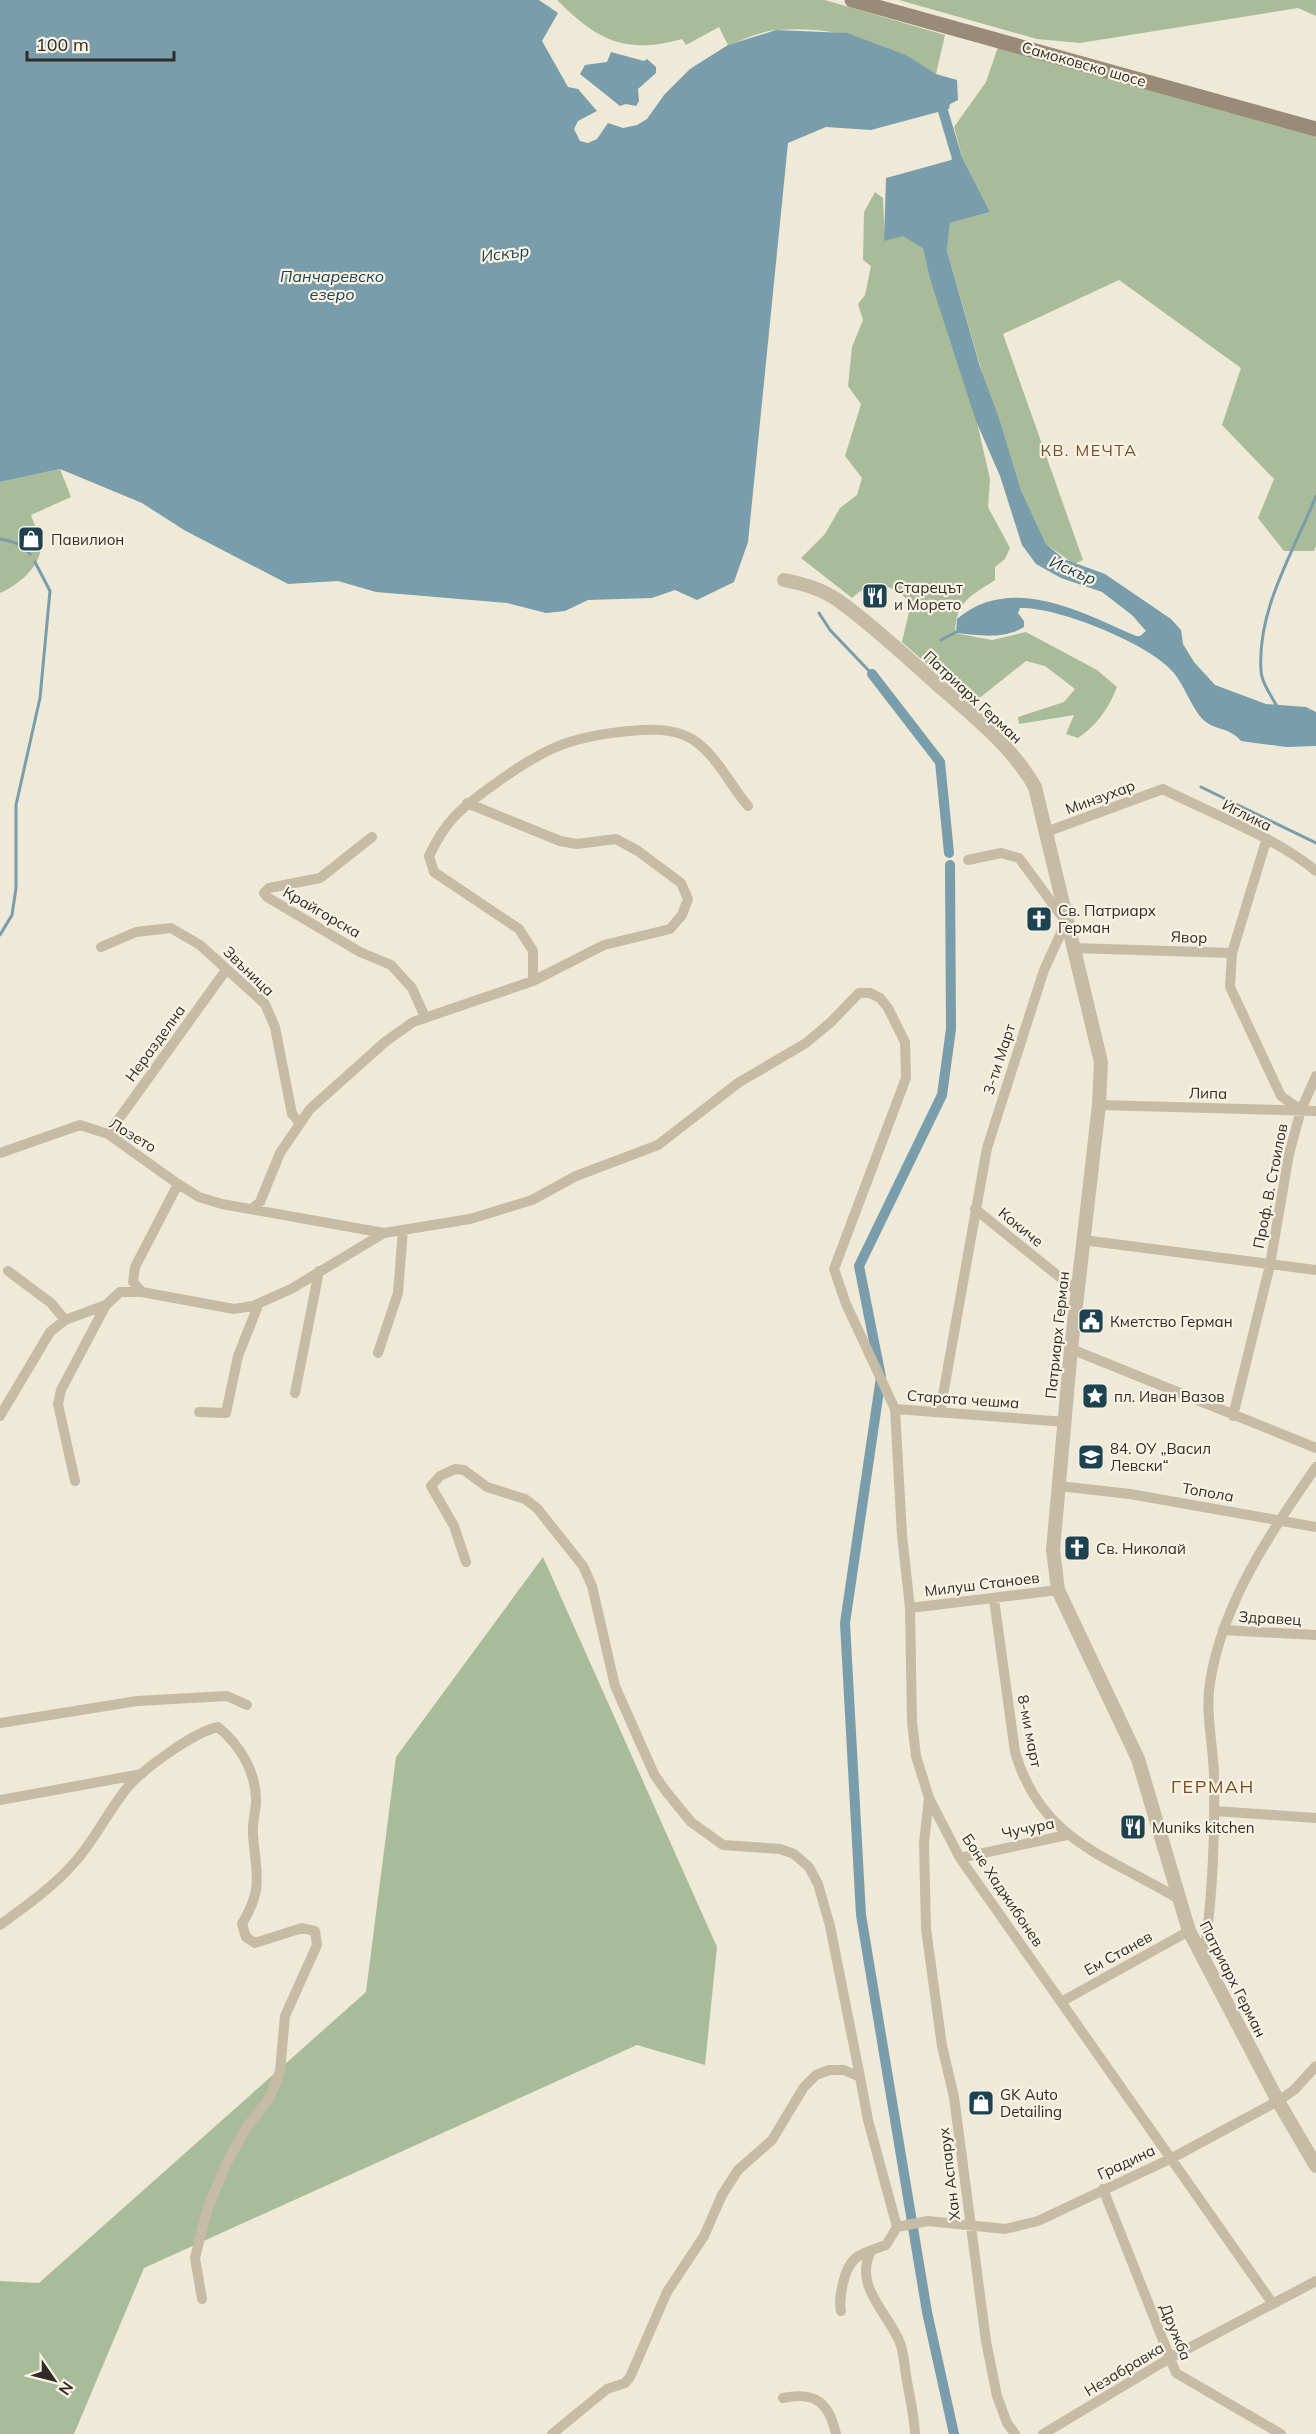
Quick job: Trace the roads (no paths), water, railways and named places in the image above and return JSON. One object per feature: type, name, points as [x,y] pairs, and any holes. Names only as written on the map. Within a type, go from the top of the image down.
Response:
[{"type":"main road","name":"Самоковско шосе","points":[[852,0],[1316,129]]},
{"type":"street","name":"Патриарх Герман","points":[[784,580],[809,585],[838,601],[984,726],[1026,773],[1035,787],[1101,1062],[1100,1105],[1077,1291],[1053,1550],[1058,1590],[1138,1759],[1177,1898],[1189,1931],[1278,2101],[1316,2166]]},
{"type":"street","points":[[533,981],[533,951],[519,929],[434,872],[429,856],[441,830],[467,803],[515,768],[554,746],[586,735],[646,729],[672,730],[693,740],[723,771],[731,786],[748,806]]},
{"type":"street","name":"Минзухар","points":[[1046,832],[1162,789]]},
{"type":"street","name":"Иглика","points":[[1162,789],[1304,861],[1316,871]]},
{"type":"street","points":[[253,1208],[260,1202],[280,1153],[310,1109],[364,1059],[413,1022],[533,981],[604,945],[670,929],[682,915],[688,899],[681,882],[638,850],[616,839],[577,844],[560,841],[467,803]]},
{"type":"street","name":"Крайгорска","points":[[372,837],[320,878],[269,888],[264,893],[267,897],[360,952],[391,964],[412,988],[424,1017]]},
{"type":"street","name":"Проф. В. Стоилов","points":[[1233,1416],[1270,1265],[1289,1154],[1301,1110],[1281,1096],[1234,1000],[1229,975],[1232,953],[1266,841]]},
{"type":"street","points":[[968,860],[1001,853],[1019,858],[1066,922]]},
{"type":"street","name":"3-ти Март","points":[[940,1412],[987,1148],[1044,970],[1066,922]]},
{"type":"street","name":"Звъница","points":[[101,947],[136,933],[171,928],[200,945],[265,1004],[276,1027],[292,1114],[300,1124]]},
{"type":"street","name":"Явор","points":[[1073,948],[1232,953]]},
{"type":"street","name":"Неразделна","points":[[108,1134],[226,970]]},
{"type":"street","name":"Боне Хаджибонев","points":[[384,1233],[500,1211],[532,1200],[612,1161],[658,1145],[738,1083],[806,1042],[831,1022],[858,993],[870,993],[880,998],[904,1042],[906,1078],[834,1269],[846,1304],[895,1409],[902,1535],[910,1608],[912,1722],[916,1756],[928,1798],[960,1858],[1273,2304]]},
{"type":"street","points":[[1301,1110],[1316,1076]]},
{"type":"street","name":"Липа","points":[[1100,1105],[1316,1111]]},
{"type":"street","name":"Лозето","points":[[0,1154],[80,1125],[108,1134],[199,1197],[222,1204],[384,1233]]},
{"type":"street","points":[[142,1292],[133,1282],[135,1267],[178,1184]]},
{"type":"street","name":"Кокиче","points":[[975,1209],[1077,1291]]},
{"type":"street","points":[[378,1353],[398,1293],[404,1230]]},
{"type":"street","points":[[75,1481],[58,1404],[61,1390],[106,1305],[120,1292],[142,1292],[234,1309],[259,1303],[291,1289],[384,1233]]},
{"type":"street","points":[[1083,1240],[1316,1270]]},
{"type":"street","points":[[8,1271],[51,1303],[65,1320]]},
{"type":"street","points":[[295,1393],[319,1271]]},
{"type":"street","points":[[199,1413],[226,1413],[238,1356],[259,1303]]},
{"type":"street","points":[[0,1416],[50,1332],[65,1320],[106,1305]]},
{"type":"street","points":[[1071,1349],[1316,1448]]},
{"type":"street","name":"Старата чешма","points":[[895,1409],[1066,1422]]},
{"type":"street","points":[[1203,1961],[1215,1811],[1209,1686],[1223,1630],[1244,1582],[1280,1520],[1316,1467]]},
{"type":"street","points":[[466,1562],[454,1526],[431,1486],[440,1476],[455,1469],[464,1470],[487,1487],[525,1499],[537,1508],[583,1566],[592,1586],[602,1635],[622,1704],[654,1774],[691,1822],[723,1845],[740,1848],[757,1846],[780,1849],[794,1854],[808,1867],[818,1884],[830,1926],[868,2120],[897,2227],[886,2245],[858,2255],[846,2269],[839,2302],[841,2312]]},
{"type":"street","name":"Топола","points":[[1059,1486],[1130,1494],[1316,1527]]},
{"type":"street","name":"Милуш Станоев","points":[[910,1608],[1058,1590]]},
{"type":"street","name":"8-ми март","points":[[994,1599],[1016,1752],[1022,1773],[1040,1804],[1067,1835],[1177,1898]]},
{"type":"street","name":"Здравец","points":[[1223,1630],[1316,1635]]},
{"type":"street","points":[[0,1723],[136,1701],[227,1696],[247,1705]]},
{"type":"street","points":[[0,1925],[40,1895],[74,1863],[127,1787],[142,1774],[201,1731],[218,1727],[231,1737],[242,1753],[251,1774],[256,1800],[252,1833],[259,1883],[251,1909],[242,1924],[246,1937],[255,1943],[302,1928],[315,1931],[317,1945],[285,2016],[285,2040],[277,2080],[270,2097],[246,2128],[226,2163],[207,2210],[195,2258],[202,2299]]},
{"type":"street","points":[[0,1800],[142,1774]]},
{"type":"street","name":"Хан Аспарух","points":[[928,1798],[924,1843],[926,1929],[942,2046],[954,2097],[970,2226],[997,2396],[1007,2423],[1015,2434]]},
{"type":"street","points":[[1215,1811],[1316,1818]]},
{"type":"street","name":"Чучура","points":[[960,1858],[1067,1835]]},
{"type":"street","name":"Ем Станев","points":[[1061,2002],[1189,1931]]},
{"type":"street","name":"Градина","points":[[897,2227],[928,2221],[1005,2229],[1038,2221],[1172,2157],[1278,2101],[1294,2090],[1316,2066]]},
{"type":"street","points":[[552,2434],[607,2389],[625,2383],[630,2377],[658,2309],[704,2236],[722,2195],[738,2170],[772,2140],[804,2087],[816,2075],[829,2070],[844,2070],[860,2077]]},
{"type":"street","name":"Дружба","points":[[1104,2189],[1176,2373],[1263,2430],[1281,2434]]},
{"type":"street","points":[[870,2251],[866,2264],[867,2282],[879,2310],[900,2343],[914,2412],[915,2434]]},
{"type":"street","name":"Незабравка","points":[[1043,2434],[1170,2358],[1316,2281]]},
{"type":"street","points":[[783,2398],[797,2395],[823,2404],[831,2412],[836,2434]]},
{"type":"water","name":"Панчаревско езеро","points":[[0,0],[539,0],[558,13],[542,41],[568,87],[578,89],[597,111],[578,121],[574,129],[580,141],[588,143],[597,139],[608,123],[623,128],[637,125],[647,119],[664,95],[690,69],[728,45],[776,30],[847,33],[906,55],[936,74],[957,80],[958,100],[950,104],[949,109],[871,130],[826,127],[788,143],[748,542],[734,582],[697,600],[675,590],[652,598],[588,600],[565,611],[546,613],[507,603],[376,592],[338,581],[288,584],[184,530],[142,503],[60,469],[0,482]]},
{"type":"water","points":[[611,52],[644,61],[647,59],[656,67],[656,73],[638,89],[639,101],[636,106],[626,104],[620,106],[580,74],[585,65],[607,62]]},
{"type":"water","name":"Искър","points":[[962,157],[990,212],[950,223],[947,251],[980,367],[1001,424],[1021,490],[1046,544],[1064,559],[1105,574],[1171,619],[1181,630],[1183,644],[1194,662],[1215,685],[1266,704],[1306,707],[1316,712],[1316,746],[1286,747],[1241,741],[1232,733],[1210,725],[1202,718],[1177,677],[1161,661],[1124,639],[1056,613],[1020,608],[1018,613],[1024,621],[1024,627],[1016,631],[990,636],[956,633],[957,619],[978,606],[1000,599],[1023,598],[1046,601],[1070,608],[1136,636],[1146,631],[1132,615],[1102,592],[1061,578],[1036,564],[1022,545],[1000,476],[976,421],[930,279],[923,248],[903,236],[884,241],[886,178]]},
{"type":"waterway","points":[[943,111],[957,158],[954,171]]},
{"type":"waterway","points":[[1278,708],[1261,675],[1261,647],[1265,625],[1279,581],[1316,496]]},
{"type":"waterway","points":[[0,539],[16,544],[30,554]]},
{"type":"waterway","points":[[0,935],[12,915],[16,888],[16,805],[40,698],[50,591],[35,562]]},
{"type":"waterway","points":[[819,613],[830,630],[872,674]]},
{"type":"waterway","points":[[941,640],[958,631]]},
{"type":"waterway","points":[[872,674],[940,762],[949,853]]},
{"type":"waterway","points":[[1201,787],[1316,843]]},
{"type":"waterway","points":[[950,865],[951,1029],[942,1095],[859,1266],[881,1377],[845,1623],[861,1915],[927,2312],[954,2434]]},
{"type":"place","name":"Павилион","points":[[31,539]]},
{"type":"place","name":"Старецът и Морето","points":[[875,596]]},
{"type":"place","name":"Св. Патриарх Герман","points":[[1039,919]]},
{"type":"place","name":"Кметство Герман","points":[[1091,1321]]},
{"type":"place","name":"пл. Иван Вазов","points":[[1095,1396]]},
{"type":"place","name":"84. ОУ „Васил Левски“","points":[[1091,1457]]},
{"type":"place","name":"Св. Николай","points":[[1077,1548]]},
{"type":"place","name":"Muniks kitchen","points":[[1133,1827]]},
{"type":"place","name":"GK Auto Detailing","points":[[981,2103]]},
{"type":"district","name":"КВ. МЕЧТА","points":[[1089,450]]},
{"type":"district","name":"ГЕРМАН","points":[[1213,1786]]}]
